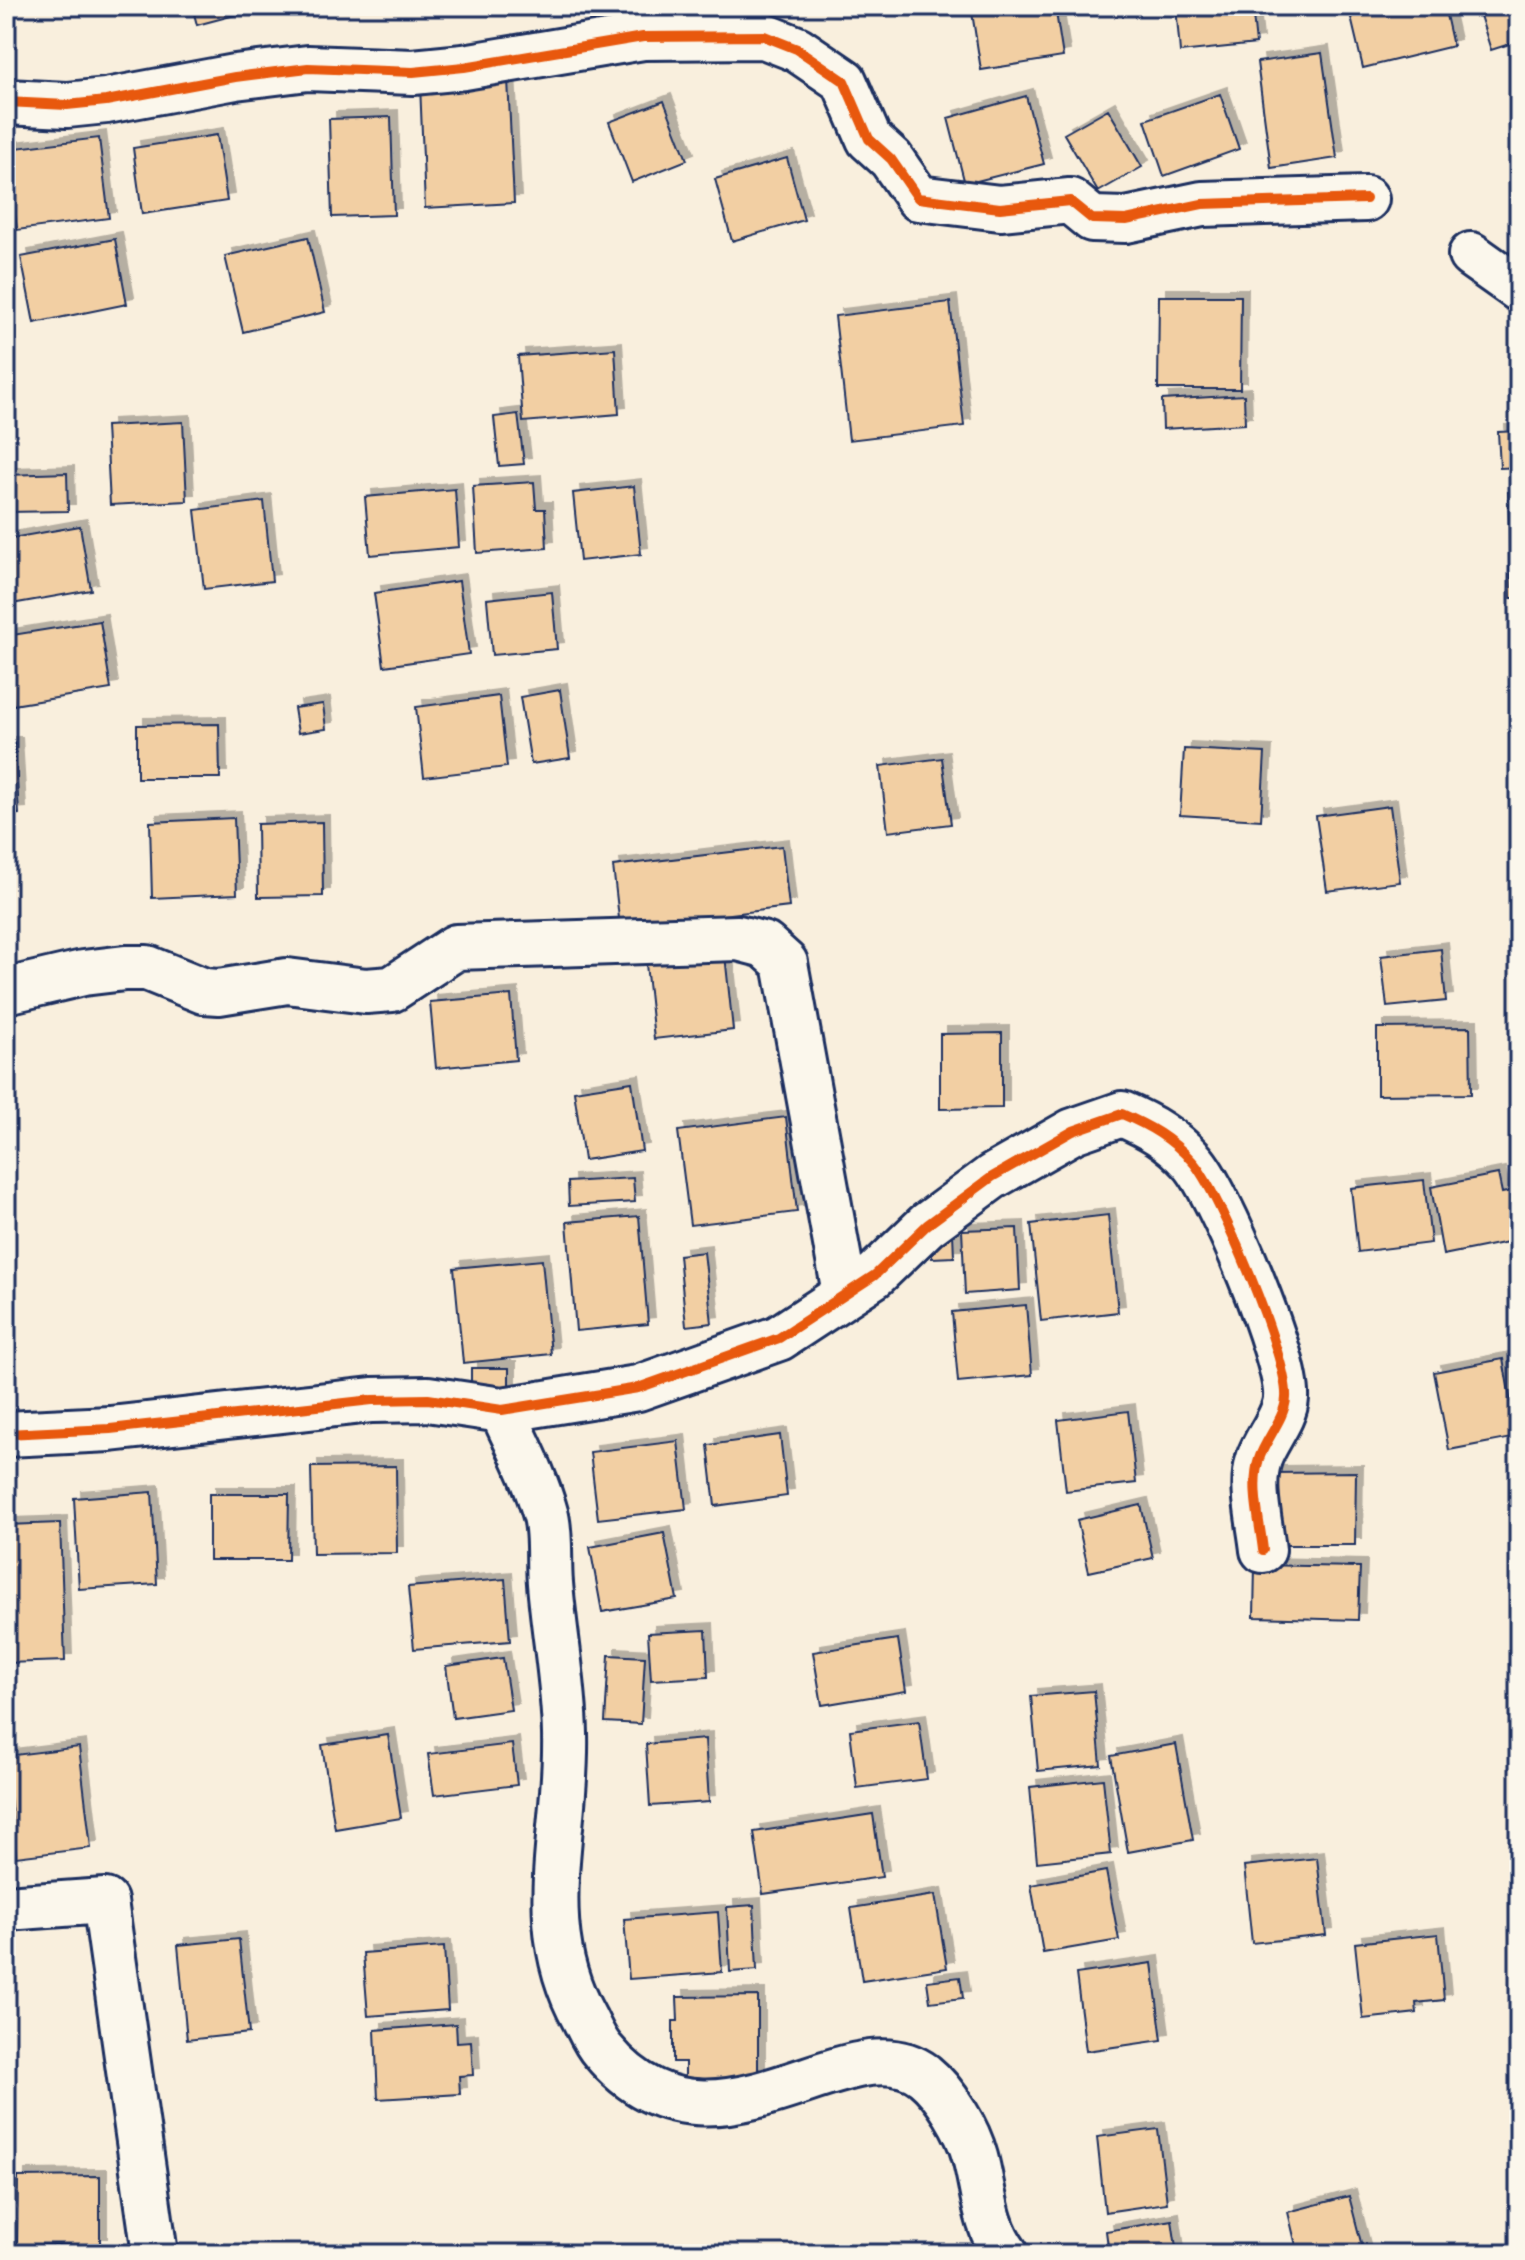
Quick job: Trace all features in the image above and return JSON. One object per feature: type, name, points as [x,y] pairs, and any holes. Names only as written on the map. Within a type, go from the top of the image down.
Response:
[{"type":"street","points":[[6,102],[67,105],[106,101],[235,77],[308,68],[413,72],[464,67],[643,37],[771,21],[797,49],[844,81],[869,139],[891,159],[918,198],[1000,208],[1070,201],[1092,219],[1115,220],[1202,204],[1366,199]]},
{"type":"street","points":[[1471,255],[1519,289]]},
{"type":"street","points":[[6,991],[83,973],[147,968],[204,991],[219,992],[287,981],[366,991],[392,989],[456,947],[738,938],[765,945],[785,963],[845,1293]]},
{"type":"street","points":[[6,1434],[110,1429],[372,1400],[428,1399],[502,1410],[638,1388],[779,1338],[875,1275],[927,1225],[992,1177],[1073,1131],[1122,1114],[1159,1130],[1194,1164],[1241,1252],[1284,1373],[1286,1400],[1258,1460],[1255,1480],[1263,1550]]},
{"type":"street","points":[[502,1410],[536,1483],[547,1520],[565,1735],[553,1908],[559,1957],[571,1996],[601,2050],[633,2082],[684,2102],[730,2101],[784,2090],[869,2061],[899,2062],[924,2075],[952,2109],[975,2153],[985,2209],[995,2240],[1006,2254]]},
{"type":"street","points":[[6,1908],[105,1901],[155,2254]]},
{"type":"building","points":[[192,6],[260,6],[261,8],[197,25]]},
{"type":"building","points":[[971,6],[1055,6],[1063,57],[981,70]]},
{"type":"building","points":[[1176,6],[1252,6],[1256,44],[1180,52]]},
{"type":"building","points":[[1382,6],[1444,6],[1453,46],[1363,68],[1350,13]]},
{"type":"building","points":[[1477,6],[1519,6],[1519,41],[1491,50]]},
{"type":"building","points":[[1322,53],[1337,158],[1271,168],[1257,62]]},
{"type":"building","points":[[508,79],[514,203],[425,208],[420,84]]},
{"type":"building","points":[[1220,94],[1239,149],[1164,176],[1145,120]]},
{"type":"building","points":[[1026,96],[1044,164],[965,184],[948,118]]},
{"type":"building","points":[[664,101],[687,160],[632,182],[609,122]]},
{"type":"building","points":[[1108,109],[1142,167],[1098,192],[1064,134]]},
{"type":"building","points":[[391,117],[394,215],[332,217],[329,119]]},
{"type":"building","points":[[217,135],[227,201],[142,214],[133,148]]},
{"type":"building","points":[[99,138],[109,218],[17,230],[7,149]]},
{"type":"building","points":[[787,158],[804,220],[732,241],[715,179]]},
{"type":"building","points":[[308,237],[325,312],[243,332],[225,256]]},
{"type":"building","points":[[115,239],[127,304],[34,323],[21,257]]},
{"type":"building","points":[[1159,296],[1241,296],[1240,389],[1158,389]]},
{"type":"building","points":[[950,302],[964,426],[849,440],[835,316]]},
{"type":"building","points":[[615,349],[619,414],[523,422],[518,356]]},
{"type":"building","points":[[1244,395],[1245,424],[1163,429],[1162,400]]},
{"type":"building","points":[[518,414],[524,464],[499,466],[494,417]]},
{"type":"building","points":[[183,422],[187,501],[110,505],[106,426]]},
{"type":"building","points":[[1519,431],[1519,467],[1500,468],[1498,432]]},
{"type":"building","points":[[67,473],[68,511],[6,512],[6,475]]},
{"type":"building","points":[[534,482],[536,509],[545,509],[547,548],[477,553],[473,486]]},
{"type":"building","points":[[634,486],[641,554],[580,561],[573,493]]},
{"type":"building","points":[[455,489],[459,547],[370,555],[365,497]]},
{"type":"building","points":[[1508,492],[1519,492],[1519,598],[1511,598]]},
{"type":"building","points":[[264,501],[272,581],[204,589],[195,510]]},
{"type":"building","points":[[80,526],[91,590],[6,605],[6,539]]},
{"type":"building","points":[[459,581],[469,654],[384,666],[374,593]]},
{"type":"building","points":[[552,592],[557,649],[492,655],[487,599]]},
{"type":"building","points":[[100,621],[111,689],[13,705],[6,636]]},
{"type":"building","points":[[560,690],[570,758],[531,764],[520,697]]},
{"type":"building","points":[[499,696],[507,767],[424,777],[416,707]]},
{"type":"building","points":[[323,704],[326,729],[298,733],[294,708]]},
{"type":"building","points":[[219,724],[220,778],[137,778],[137,725]]},
{"type":"building","points":[[1519,732],[1519,792],[1510,733]]},
{"type":"building","points":[[6,744],[15,744],[19,814],[6,815]]},
{"type":"building","points":[[1184,749],[1265,753],[1261,820],[1180,815]]},
{"type":"building","points":[[942,758],[951,824],[888,832],[880,766]]},
{"type":"building","points":[[1390,806],[1400,882],[1327,891],[1316,816]]},
{"type":"building","points":[[234,818],[237,894],[152,898],[150,822]]},
{"type":"building","points":[[322,822],[323,896],[258,897],[257,824]]},
{"type":"building","points":[[782,846],[789,907],[620,927],[613,866]]},
{"type":"building","points":[[1441,949],[1446,1001],[1387,1007],[1381,956]]},
{"type":"building","points":[[725,955],[733,1030],[654,1039],[646,964]]},
{"type":"building","points":[[511,995],[516,1060],[436,1068],[430,1002]]},
{"type":"building","points":[[1470,1027],[1471,1094],[1377,1095],[1377,1028]]},
{"type":"building","points":[[1002,1033],[1002,1108],[940,1109],[940,1034]]},
{"type":"building","points":[[632,1082],[642,1151],[584,1160],[574,1091]]},
{"type":"building","points":[[786,1117],[797,1212],[690,1225],[678,1131]]},
{"type":"building","points":[[1498,1174],[1502,1193],[1511,1191],[1516,1217],[1509,1218],[1513,1241],[1443,1255],[1431,1187]]},
{"type":"building","points":[[633,1178],[635,1202],[569,1206],[568,1182]]},
{"type":"building","points":[[1424,1180],[1431,1243],[1358,1252],[1351,1188]]},
{"type":"building","points":[[1108,1215],[1118,1312],[1041,1321],[1031,1224]]},
{"type":"building","points":[[639,1216],[648,1324],[576,1331],[567,1222]]},
{"type":"building","points":[[1017,1228],[1020,1290],[965,1294],[962,1230]]},
{"type":"building","points":[[953,1232],[954,1257],[932,1258],[932,1233]]},
{"type":"building","points":[[704,1252],[712,1323],[686,1326],[679,1255]]},
{"type":"building","points":[[542,1260],[551,1354],[463,1363],[454,1268]]},
{"type":"building","points":[[1026,1305],[1032,1375],[958,1382],[952,1312]]},
{"type":"building","points":[[1503,1359],[1517,1437],[1449,1450],[1434,1372]]},
{"type":"building","points":[[471,1368],[509,1368],[509,1393],[471,1393]]},
{"type":"building","points":[[1128,1411],[1136,1483],[1066,1491],[1058,1420]]},
{"type":"building","points":[[780,1435],[787,1496],[715,1506],[708,1445]]},
{"type":"building","points":[[678,1441],[686,1509],[598,1519],[590,1452]]},
{"type":"building","points":[[396,1466],[397,1553],[313,1554],[311,1467]]},
{"type":"building","points":[[1356,1472],[1355,1545],[1273,1545],[1274,1473]]},
{"type":"building","points":[[152,1492],[157,1584],[79,1589],[74,1498]]},
{"type":"building","points":[[209,1494],[289,1494],[288,1560],[209,1560]]},
{"type":"building","points":[[1141,1505],[1153,1558],[1089,1572],[1077,1520]]},
{"type":"building","points":[[60,1523],[65,1661],[6,1663],[6,1525]]},
{"type":"building","points":[[664,1533],[677,1599],[602,1612],[590,1547]]},
{"type":"building","points":[[1255,1565],[1360,1567],[1358,1620],[1254,1617]]},
{"type":"building","points":[[505,1579],[510,1641],[414,1649],[408,1587]]},
{"type":"building","points":[[706,1630],[708,1677],[651,1680],[648,1633]]},
{"type":"building","points":[[898,1639],[906,1691],[822,1705],[813,1652]]},
{"type":"building","points":[[609,1655],[645,1657],[641,1724],[605,1722]]},
{"type":"building","points":[[503,1658],[511,1710],[453,1718],[446,1666]]},
{"type":"building","points":[[1094,1691],[1101,1765],[1038,1771],[1031,1696]]},
{"type":"building","points":[[919,1721],[927,1779],[857,1788],[850,1730]]},
{"type":"building","points":[[388,1735],[401,1818],[335,1829],[322,1745]]},
{"type":"building","points":[[705,1739],[709,1802],[650,1806],[646,1744]]},
{"type":"building","points":[[512,1744],[517,1785],[434,1795],[428,1754]]},
{"type":"building","points":[[1176,1744],[1193,1840],[1128,1852],[1111,1756]]},
{"type":"building","points":[[79,1747],[91,1848],[16,1857],[6,1756]]},
{"type":"building","points":[[1103,1779],[1111,1854],[1037,1862],[1030,1787]]},
{"type":"building","points":[[873,1814],[882,1877],[763,1894],[754,1832]]},
{"type":"building","points":[[1317,1858],[1326,1935],[1252,1943],[1244,1866]]},
{"type":"building","points":[[1106,1871],[1119,1940],[1043,1953],[1031,1885]]},
{"type":"building","points":[[935,1895],[947,1968],[862,1981],[851,1908]]},
{"type":"building","points":[[754,1905],[757,1970],[730,1972],[727,1907]]},
{"type":"building","points":[[718,1912],[722,1972],[629,1979],[624,1919]]},
{"type":"building","points":[[1438,1934],[1444,2000],[1416,2003],[1417,2013],[1363,2019],[1355,1943]]},
{"type":"building","points":[[239,1939],[249,2033],[187,2040],[178,1945]]},
{"type":"building","points":[[444,1947],[448,2010],[368,2016],[363,1953]]},
{"type":"building","points":[[1152,1963],[1162,2040],[1086,2051],[1076,1974]]},
{"type":"building","points":[[960,1977],[963,1998],[930,2002],[927,1981]]},
{"type":"building","points":[[758,1996],[758,2080],[685,2081],[685,2062],[673,2062],[673,2021],[678,2021],[677,1997]]},
{"type":"building","points":[[456,2024],[457,2042],[471,2041],[473,2075],[459,2076],[460,2094],[378,2099],[375,2030]]},
{"type":"building","points":[[1158,2129],[1167,2203],[1105,2212],[1097,2137]]},
{"type":"building","points":[[100,2176],[100,2245],[17,2245],[18,2177]]},
{"type":"building","points":[[1349,2196],[1364,2254],[1298,2254],[1288,2212]]},
{"type":"building","points":[[1172,2220],[1177,2254],[1109,2254],[1106,2231]]},
{"type":"cycle path","points":[[6,102],[67,105],[106,101],[235,77],[308,68],[413,72],[464,67],[643,37],[764,36],[797,49],[844,81],[869,139],[891,159],[918,198],[1000,208],[1070,201],[1092,219],[1126,220],[1202,204],[1366,199]]},
{"type":"cycle path","points":[[6,1434],[110,1429],[372,1400],[428,1399],[502,1410],[638,1388],[779,1338],[875,1275],[927,1225],[992,1177],[1073,1131],[1122,1114],[1168,1139],[1192,1161],[1218,1205],[1265,1314],[1284,1378],[1286,1398],[1256,1470],[1263,1550]]}]
